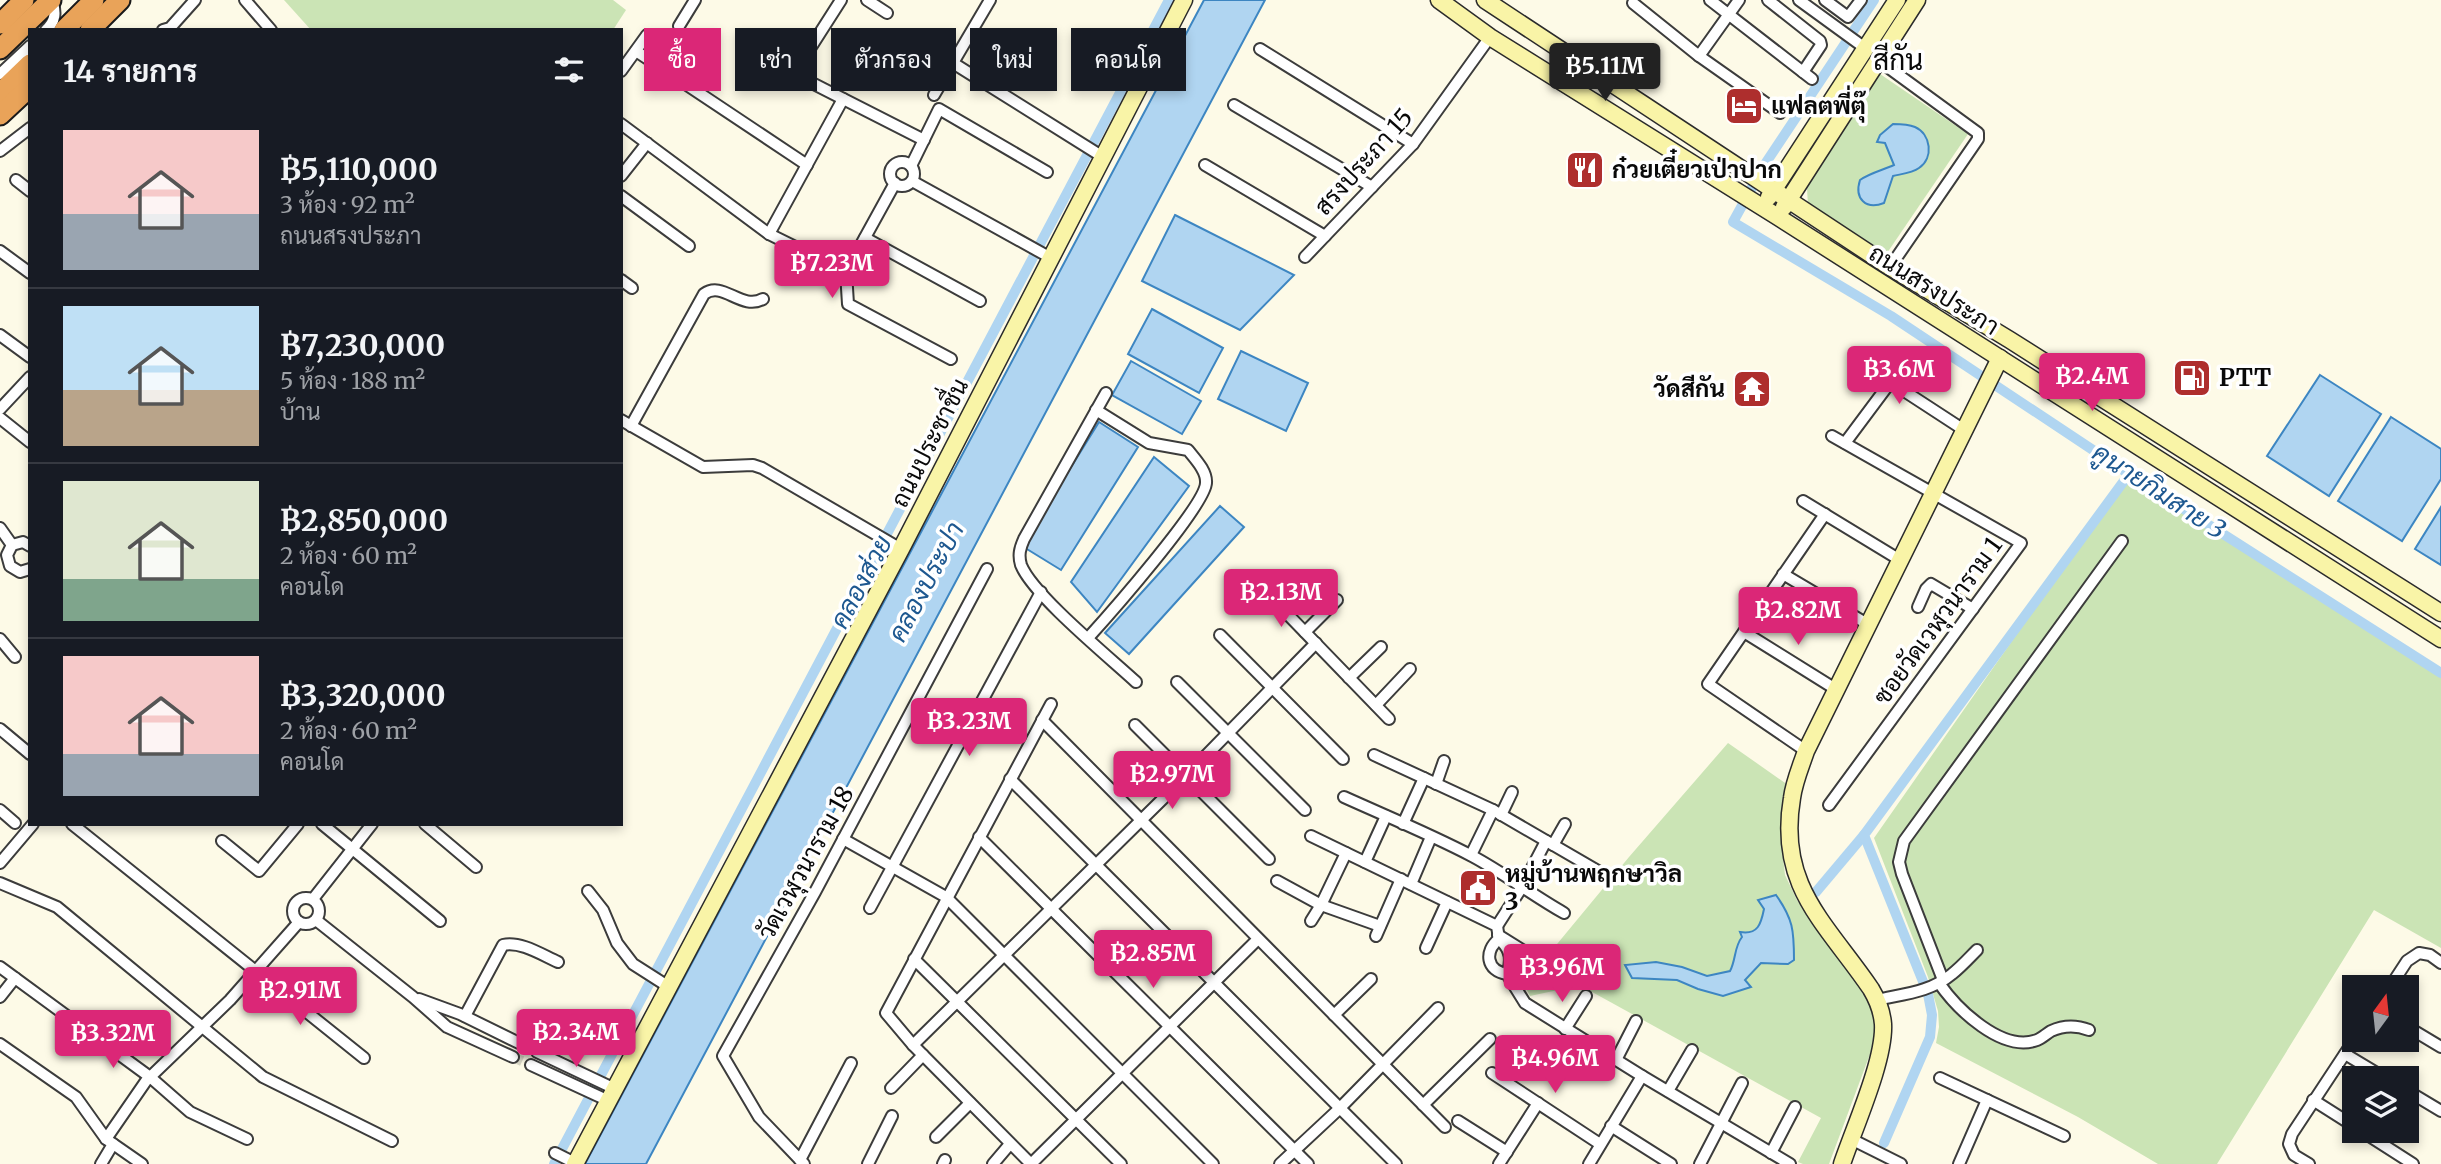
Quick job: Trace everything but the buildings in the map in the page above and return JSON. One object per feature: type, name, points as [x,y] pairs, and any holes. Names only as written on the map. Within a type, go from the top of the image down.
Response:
[{"type":"highway","points":[[0,24],[24,0]]},
{"type":"highway","points":[[0,49],[51,0]]},
{"type":"highway","points":[[66,28],[94,0]]},
{"type":"highway","points":[[92,28],[120,0]]},
{"type":"highway","points":[[0,93],[28,66]]},
{"type":"highway","points":[[0,115],[28,89]]},
{"type":"street","points":[[48,28],[54,20],[55,9],[51,0]]},
{"type":"street","points":[[169,28],[195,0]]},
{"type":"street","points":[[244,0],[269,28]]},
{"type":"street","points":[[679,26],[695,0]]},
{"type":"street","points":[[817,38],[841,0]]},
{"type":"street","points":[[867,0],[887,13]]},
{"type":"street","points":[[956,58],[990,0]]},
{"type":"street","name":"ถนนสรงประภา","points":[[1439,0],[1490,37],[1778,217],[1993,371],[2441,639]]},
{"type":"street","name":"ถนนสรงประภา","points":[[1485,0],[1890,267],[2441,613]]},
{"type":"street","points":[[1710,0],[1808,75],[1821,45],[1819,41],[1768,0]]},
{"type":"street","points":[[1699,56],[1740,0]]},
{"type":"street","points":[[1799,0],[1865,48]]},
{"type":"street","points":[[1825,0],[1848,17],[1861,0]]},
{"type":"street","points":[[1758,204],[1897,0]]},
{"type":"street","points":[[1778,217],[1917,0]]},
{"type":"street","name":"ถนนประชาชื่น","points":[[573,1162],[612,1095],[901,549],[1049,257],[1094,152],[1181,1]]},
{"type":"street","points":[[1633,2],[1699,56],[1780,113]]},
{"type":"street","name":"สรงประภา 15","points":[[1205,165],[1325,236],[1413,144],[1490,37]]},
{"type":"street","points":[[623,68],[644,39]]},
{"type":"street","points":[[0,74],[28,48]]},
{"type":"street","points":[[1260,49],[1413,144]]},
{"type":"street","points":[[636,51],[807,165]]},
{"type":"street","points":[[1878,60],[1978,133],[1978,139],[1890,267]]},
{"type":"street","points":[[956,65],[1094,152]]},
{"type":"street","points":[[817,86],[924,140]]},
{"type":"street","points":[[934,95],[936,91]]},
{"type":"street","points":[[1619,118],[1631,97]]},
{"type":"street","points":[[769,234],[843,99]]},
{"type":"street","points":[[1234,105],[1372,187]]},
{"type":"street","points":[[911,166],[939,109],[1047,172]]},
{"type":"street","points":[[623,125],[769,234],[846,272]]},
{"type":"street","points":[[0,151],[28,130]]},
{"type":"street","points":[[623,173],[647,143]]},
{"type":"street","points":[[904,162],[911,166],[914,173],[912,181],[902,186],[895,183],[890,173],[893,166],[904,162]]},
{"type":"street","points":[[16,180],[28,189]]},
{"type":"street","points":[[912,181],[1049,257]]},
{"type":"street","points":[[895,183],[846,272],[848,304],[951,359]]},
{"type":"street","points":[[623,196],[689,246]]},
{"type":"street","points":[[1305,257],[1325,236]]},
{"type":"street","points":[[865,238],[980,301]]},
{"type":"street","points":[[0,251],[28,272]]},
{"type":"street","points":[[623,281],[632,288]]},
{"type":"street","points":[[763,299],[748,303],[719,290],[710,290],[704,294],[626,423],[702,467],[762,468],[901,549]]},
{"type":"street","points":[[0,335],[28,356]]},
{"type":"street","points":[[1842,1164],[1881,1046],[1883,1024],[1877,1000],[1850,957],[1802,892],[1792,865],[1789,828],[1792,796],[1806,751],[1993,371]]},
{"type":"street","points":[[0,409],[28,379]]},
{"type":"street","points":[[1844,443],[1889,384],[1895,385],[1964,430]]},
{"type":"street","points":[[1106,393],[1019,552],[1022,566],[1041,592],[1136,682]]},
{"type":"street","points":[[1088,638],[1183,523],[1203,495],[1207,482],[1203,470],[1188,450],[1149,443],[1096,410]]},
{"type":"street","points":[[0,418],[28,440]]},
{"type":"street","points":[[1832,436],[1934,493]]},
{"type":"street","name":"ซอยวัดเวฬุวนาราม 1","points":[[1829,804],[2021,543],[1934,493]]},
{"type":"street","points":[[1802,501],[1900,560]]},
{"type":"street","points":[[1806,751],[1708,684],[1825,514]]},
{"type":"street","points":[[0,528],[12,545]]},
{"type":"street","points":[[2089,1030],[2068,1026],[2052,1031],[2038,1040],[2020,1043],[1994,1033],[1972,1020],[1949,998],[1939,983],[1899,862],[1904,841],[2122,541]]},
{"type":"street","points":[[28,545],[23,542],[12,545],[7,555],[10,566],[20,572],[28,570]]},
{"type":"street","points":[[0,574],[10,566]]},
{"type":"street","name":"วัดเวฬุวนาราม 18","points":[[802,1162],[759,1117],[723,1056],[987,569]]},
{"type":"street","points":[[1783,574],[1869,625]]},
{"type":"street","points":[[1918,607],[1931,584],[1973,609]]},
{"type":"street","points":[[870,908],[1041,592]]},
{"type":"street","points":[[1268,594],[1389,719]]},
{"type":"street","points":[[1305,632],[1337,600]]},
{"type":"street","points":[[1744,632],[1837,690]]},
{"type":"street","points":[[1220,635],[1343,759]]},
{"type":"street","points":[[0,639],[15,657]]},
{"type":"street","points":[[913,1045],[1186,776],[1316,643]]},
{"type":"street","points":[[1349,678],[1381,646]]},
{"type":"street","points":[[1376,705],[1410,669]]},
{"type":"street","points":[[1177,682],[1305,810]]},
{"type":"street","points":[[1051,704],[886,1013],[913,1045],[1031,1164],[1258,939]]},
{"type":"street","points":[[1042,720],[1445,1127]]},
{"type":"street","points":[[1135,725],[1269,859]]},
{"type":"street","points":[[0,729],[28,752]]},
{"type":"street","points":[[1374,755],[1497,812],[1598,871]]},
{"type":"street","points":[[1436,784],[1444,761]]},
{"type":"street","points":[[1403,824],[1424,778]]},
{"type":"street","points":[[1010,779],[1396,1164]]},
{"type":"street","points":[[1471,855],[1512,792]]},
{"type":"street","points":[[1344,797],[1471,855],[1522,887],[1527,893],[1564,913]]},
{"type":"street","points":[[0,810],[15,823]]},
{"type":"street","points":[[1365,862],[1386,816]]},
{"type":"street","points":[[1565,824],[1522,887],[1490,948],[1490,965],[1508,977],[1525,1003],[1790,1164]]},
{"type":"street","points":[[0,863],[31,826]]},
{"type":"street","points":[[75,826],[364,1058]]},
{"type":"street","points":[[222,841],[259,871],[296,826]]},
{"type":"street","points":[[324,826],[440,921]]},
{"type":"street","points":[[313,899],[370,826]]},
{"type":"street","points":[[427,826],[476,867]]},
{"type":"street","points":[[1311,836],[1447,902],[1535,958]]},
{"type":"street","points":[[979,837],[1168,1028],[1308,1164]]},
{"type":"street","points":[[1277,881],[1378,931],[1431,837]]},
{"type":"street","points":[[843,839],[946,897],[1213,1164]]},
{"type":"street","points":[[1311,921],[1346,853]]},
{"type":"street","points":[[0,883],[57,907],[263,1077],[392,1141]]},
{"type":"street","points":[[588,891],[603,910],[617,943],[633,964],[669,987]]},
{"type":"street","points":[[304,897],[313,899],[319,907],[316,920],[308,924],[299,922],[292,910],[296,901],[304,897]]},
{"type":"street","points":[[1426,948],[1447,902]]},
{"type":"street","points":[[316,920],[447,1027],[513,1057]]},
{"type":"street","points":[[101,1164],[110,1142],[150,1077],[255,972],[299,922]]},
{"type":"street","points":[[1498,933],[1510,953],[1508,977]]},
{"type":"street","points":[[465,1016],[503,945],[519,945],[558,962]]},
{"type":"street","points":[[1877,1000],[1910,994],[1939,983],[1977,950]]},
{"type":"street","points":[[2398,975],[2407,961],[2419,953],[2430,955],[2441,963]]},
{"type":"street","points":[[914,958],[1121,1164]]},
{"type":"street","points":[[0,967],[150,1077],[190,1112],[247,1139]]},
{"type":"street","points":[[0,998],[15,978]]},
{"type":"street","points":[[1334,1015],[1371,979]]},
{"type":"street","points":[[1565,1029],[1586,996]]},
{"type":"street","points":[[413,997],[465,1016],[519,1044]]},
{"type":"street","points":[[1280,1164],[1339,1109],[1437,1008]]},
{"type":"street","points":[[1616,1060],[1636,1021]]},
{"type":"street","points":[[2419,1034],[2441,1047]]},
{"type":"street","points":[[1423,1105],[1490,1039]]},
{"type":"street","points":[[0,1044],[76,1097],[110,1142],[142,1164]]},
{"type":"street","points":[[1668,1091],[1692,1050]]},
{"type":"street","points":[[537,1052],[612,1095]]},
{"type":"street","points":[[2309,1164],[2294,1155],[2289,1144],[2292,1134],[2345,1054],[2365,1066]]},
{"type":"street","points":[[891,1088],[923,1055]]},
{"type":"street","points":[[802,1162],[851,1063]]},
{"type":"street","points":[[531,1065],[612,1095]]},
{"type":"street","points":[[1492,1073],[1600,1144]]},
{"type":"street","points":[[1589,1164],[1642,1076]]},
{"type":"street","points":[[1940,1078],[2064,1136]]},
{"type":"street","points":[[1700,1164],[1742,1083]]},
{"type":"street","points":[[2419,1098],[2441,1111]]},
{"type":"street","points":[[1959,1164],[1987,1100]]},
{"type":"street","points":[[2313,1100],[2342,1118]]},
{"type":"street","points":[[936,1138],[970,1103]]},
{"type":"street","points":[[1499,1164],[1538,1103]]},
{"type":"street","points":[[1772,1153],[1795,1107]]},
{"type":"street","points":[[868,1164],[892,1116]]},
{"type":"street","points":[[1458,1121],[1507,1152]]},
{"type":"street","points":[[1611,1126],[1671,1164]]},
{"type":"street","points":[[1851,1139],[1901,1164]]},
{"type":"street","points":[[2380,1143],[2413,1164]]},
{"type":"street","points":[[993,1164],[1010,1144]]},
{"type":"street","points":[[555,1153],[573,1162]]},
{"type":"green space","points":[[284,0],[613,0],[626,10],[614,28],[309,28]]},
{"type":"green space","points":[[1880,74],[1968,134],[1885,256],[1808,206],[1807,188]]},
{"type":"green space","points":[[2129,474],[2441,673],[2441,948],[2374,910],[2217,1164],[2158,1164],[2078,1117],[1936,1043],[1938,1011],[1928,977],[1874,838]]},
{"type":"green space","points":[[1728,743],[1788,785],[1781,840],[1785,875],[1797,900],[1868,994],[1877,1023],[1873,1046],[1829,1164],[1798,1162],[1821,1118],[1583,987],[1530,996],[1524,984]]},
{"type":"water","name":"คลองประปา","points":[[1204,0],[1265,0],[646,1164],[585,1164],[1156,91],[1186,91],[1186,34]]},
{"type":"water","points":[[1893,124],[1910,125],[1920,130],[1927,140],[1929,152],[1924,164],[1916,170],[1893,176],[1884,203],[1867,204],[1860,197],[1860,180],[1894,165],[1885,143],[1877,142],[1880,135]]},
{"type":"water","points":[[1175,215],[1294,275],[1240,330],[1142,281]]},
{"type":"water","points":[[1152,309],[1223,348],[1199,393],[1128,354]]},
{"type":"water","points":[[1241,351],[1308,383],[1286,431],[1218,399]]},
{"type":"water","points":[[1131,361],[1201,401],[1182,434],[1112,395]]},
{"type":"water","points":[[2320,375],[2381,414],[2329,496],[2267,456]]},
{"type":"water","points":[[2391,417],[2441,449],[2441,479],[2402,541],[2338,501]]},
{"type":"water","points":[[1099,422],[1138,447],[1061,570],[1022,546]]},
{"type":"water","points":[[1154,457],[1189,486],[1097,612],[1071,582]]},
{"type":"water","points":[[1220,506],[1244,527],[1129,654],[1105,633]]},
{"type":"water","points":[[2441,507],[2441,565],[2415,549]]},
{"type":"water","points":[[1776,895],[1791,925],[1794,960],[1788,964],[1761,963],[1745,980],[1751,987],[1723,996],[1677,980],[1632,978],[1625,965],[1656,962],[1707,976],[1730,971],[1742,937],[1740,932],[1751,932],[1760,924],[1764,909],[1758,900]]},
{"type":"waterway","name":"คลองส่วย","points":[[554,1164],[1169,0]]},
{"type":"waterway","name":"คูนายกิมสาย 3","points":[[1874,0],[1765,164],[1733,222],[1891,316],[2129,474],[2441,673]]},
{"type":"waterway","points":[[1884,1143],[1930,1037],[1932,1015],[1928,994],[1864,835],[2129,474]]},
{"type":"waterway","points":[[1816,892],[1864,835]]},
{"type":"tunnel","points":[[519,1043],[537,1052]]},
{"type":"tunnel","points":[[513,1057],[531,1065]]},
{"type":"place","name":"แฟลตพี่ตุ๊","points":[[1744,106]]},
{"type":"place","name":"ก๋วยเตี๋ยวเป่าปาก","points":[[1585,170]]},
{"type":"place","name":"PTT","points":[[2192,378]]},
{"type":"place","name":"วัดสีกัน","points":[[1752,389]]},
{"type":"place","name":"หมู่บ้านพฤกษาวิล 3","points":[[1478,888]]},
{"type":"district","name":"สีกัน","points":[[1898,60]]}]
